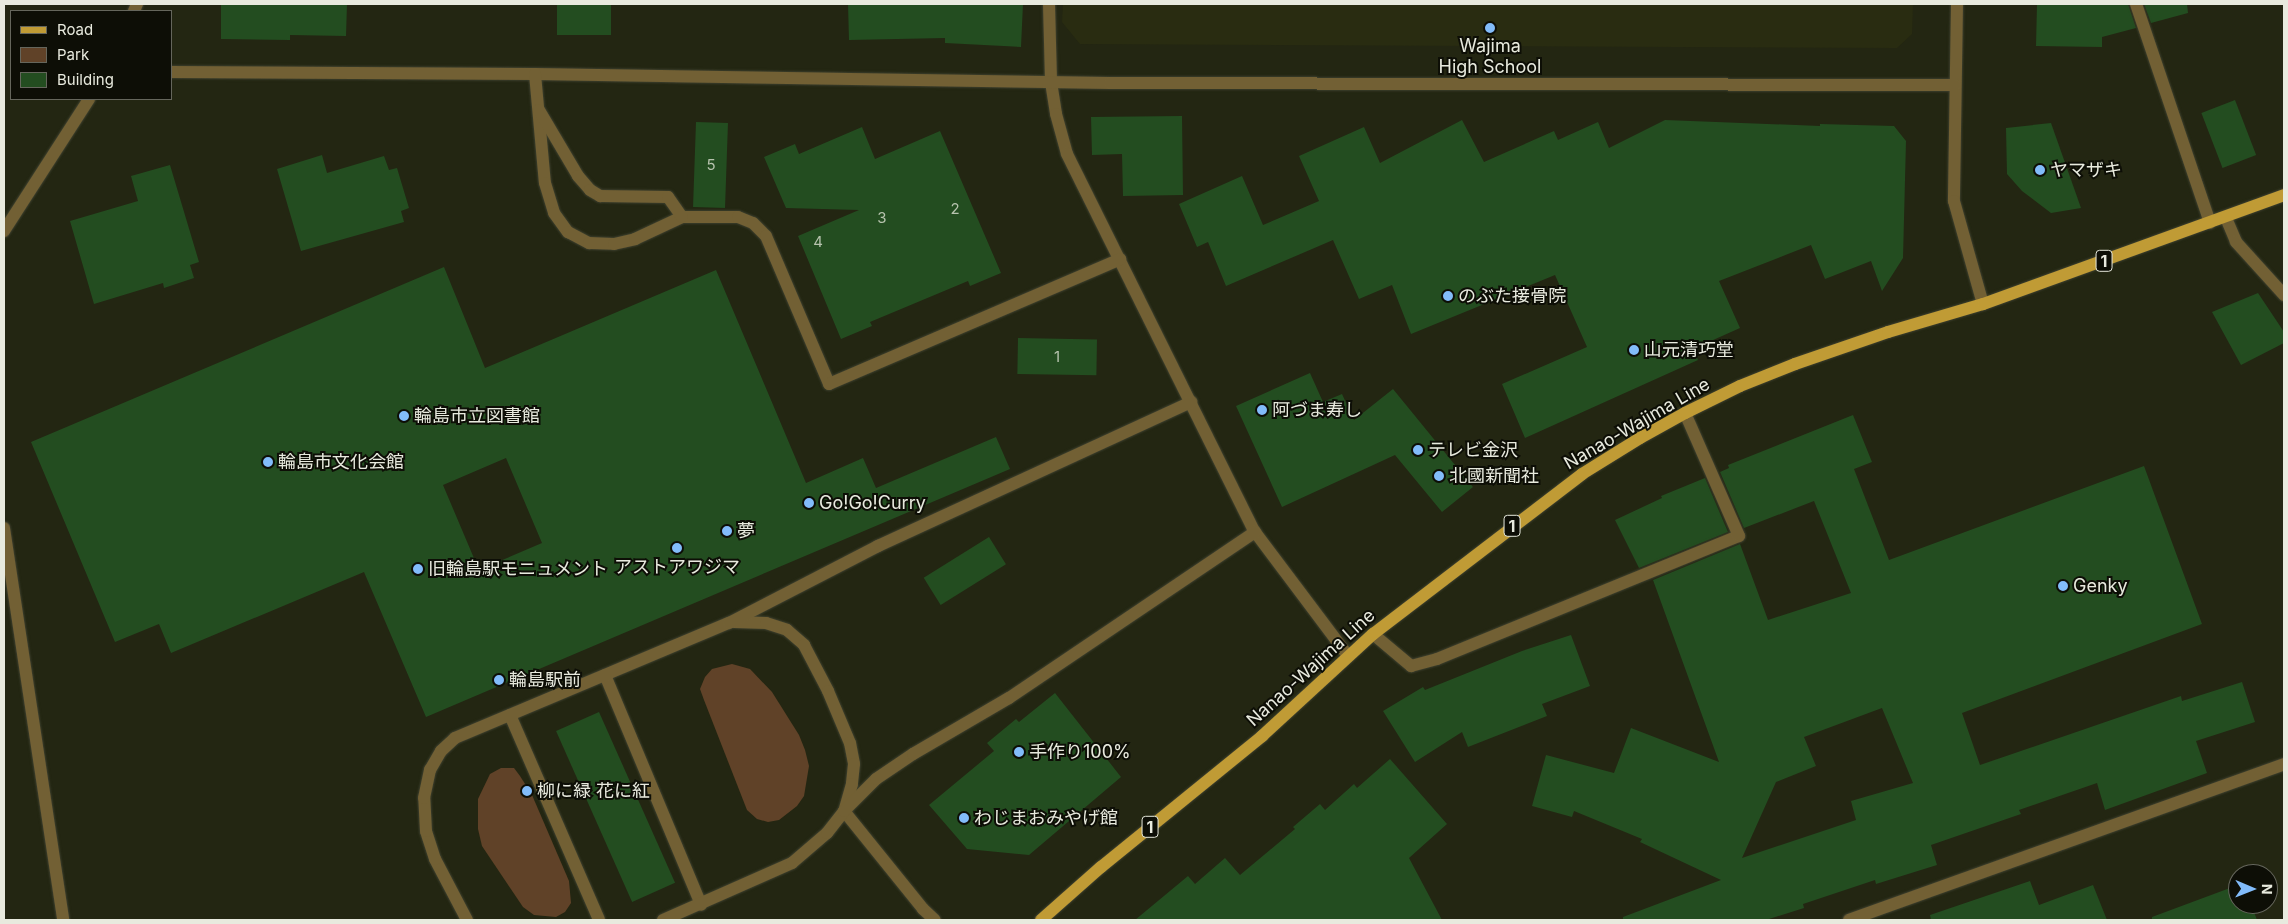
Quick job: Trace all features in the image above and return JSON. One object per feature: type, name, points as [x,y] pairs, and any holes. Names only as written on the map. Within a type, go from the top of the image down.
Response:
[{"type":"main road","name":"Nanao-Wajima Line","points":[[1041,920],[1101,867],[1262,736],[1373,634],[1582,474],[1685,412],[1740,386],[1795,364],[1888,332],[1983,304],[2226,218],[2284,195]]},
{"type":"street","points":[[1049,4],[1051,82],[1056,114],[1067,154],[1255,532],[1348,656]]},
{"type":"street","points":[[1957,4],[1954,201],[1983,304]]},
{"type":"street","points":[[2136,4],[2210,223]]},
{"type":"street","points":[[172,72],[535,74],[1051,82],[1955,85]]},
{"type":"street","points":[[535,74],[536,106],[545,184],[554,213],[568,232],[589,243],[614,244],[635,239],[682,217],[738,217],[753,223],[766,236],[829,384],[1120,259]]},
{"type":"street","points":[[4,231],[88,100]]},
{"type":"street","points":[[536,106],[578,176],[590,190],[600,196],[668,197],[682,217]]},
{"type":"street","points":[[2226,218],[2236,242],[2284,295]]},
{"type":"street","points":[[467,920],[435,859],[426,831],[424,798],[430,770],[441,751],[456,738],[729,623],[878,546],[1190,402]]},
{"type":"street","points":[[1373,634],[1411,666],[1437,660],[1739,536],[1685,412]]},
{"type":"street","points":[[4,528],[63,920]]},
{"type":"street","points":[[663,920],[701,905],[792,863],[827,833],[844,811],[876,778],[1009,698],[1255,532]]},
{"type":"street","points":[[729,623],[749,621],[766,623],[787,630],[804,645],[828,691],[850,744],[854,764],[853,777],[844,811]]},
{"type":"street","points":[[605,675],[701,905]]},
{"type":"street","points":[[510,715],[599,920]]},
{"type":"street","points":[[1849,920],[2284,764]]},
{"type":"street","points":[[844,811],[923,909],[935,920]]},
{"type":"shaded area","name":"Wajima High School","points":[[1063,4],[1913,4],[1912,34],[1897,48],[1080,44],[1062,22]]},
{"type":"green space","points":[[732,664],[750,669],[772,692],[799,735],[805,750],[809,766],[804,796],[797,806],[779,820],[768,822],[757,819],[747,810],[700,689],[705,677],[712,669]]},
{"type":"green space","points":[[501,768],[514,768],[532,795],[569,881],[571,903],[565,912],[556,917],[534,915],[523,907],[482,846],[478,829],[478,799],[490,774]]},
{"type":"building","points":[[221,4],[347,4],[346,36],[290,35],[290,40],[221,39]]},
{"type":"building","points":[[557,4],[611,4],[611,35],[557,35]]},
{"type":"building","points":[[848,4],[1023,4],[1021,47],[945,43],[945,38],[849,40]]},
{"type":"building","points":[[2037,4],[2128,4],[2136,28],[2102,37],[2102,47],[2036,46]]},
{"type":"building","points":[[2144,4],[2187,4],[2188,13],[2151,23]]},
{"type":"building","points":[[2235,100],[2256,155],[2223,168],[2201,113]]},
{"type":"building","points":[[1182,116],[1183,195],[1123,196],[1122,154],[1092,155],[1091,117]]},
{"type":"building","points":[[1462,120],[1484,162],[1554,131],[1558,140],[1598,122],[1609,148],[1665,120],[1820,126],[1820,124],[1894,126],[1906,141],[1903,258],[1882,291],[1871,261],[1825,279],[1811,245],[1719,281],[1740,328],[1693,349],[1698,360],[1525,438],[1502,384],[1587,347],[1555,275],[1411,334],[1392,285],[1359,299],[1333,240],[1226,286],[1208,242],[1197,247],[1179,204],[1242,176],[1263,225],[1319,201],[1299,156],[1364,127],[1380,163]]},
{"type":"building","points":[[696,122],[728,123],[725,208],[693,207]]},
{"type":"building","points":[[2051,123],[2081,208],[2051,213],[2022,191],[2007,174],[2006,128]]},
{"type":"building","points":[[862,127],[875,159],[940,131],[1001,273],[970,286],[968,281],[870,322],[872,326],[841,339],[798,236],[859,210],[786,208],[764,157],[795,144],[799,154]]},
{"type":"building","points":[[322,155],[327,173],[384,156],[389,170],[397,168],[409,208],[401,211],[404,222],[301,251],[277,169]]},
{"type":"building","points":[[170,165],[199,262],[190,265],[194,278],[164,288],[163,283],[94,304],[70,221],[138,201],[131,176]]},
{"type":"building","name":"輪島市文化会館","points":[[444,267],[485,368],[716,270],[806,483],[863,458],[876,488],[996,437],[1010,469],[426,717],[364,572],[171,653],[159,624],[115,642],[31,442]],"holes":[[[506,458],[542,543],[479,570],[443,485]]]},
{"type":"building","points":[[2258,293],[2284,332],[2284,343],[2241,365],[2212,312]]},
{"type":"building","points":[[1018,338],[1097,339],[1096,375],[1017,374]]},
{"type":"building","points":[[1310,373],[1323,402],[1342,394],[1354,420],[1393,389],[1473,487],[1442,512],[1395,455],[1282,507],[1236,406]]},
{"type":"building","points":[[1853,415],[1872,462],[1854,469],[1889,560],[2144,466],[2202,624],[1962,713],[1980,765],[2181,696],[2182,701],[2242,682],[2255,722],[2196,741],[2207,773],[2105,810],[2097,783],[2019,810],[2021,814],[1931,845],[1937,865],[1876,884],[1875,880],[1803,904],[1804,908],[1766,920],[1623,920],[1623,917],[1721,880],[1640,842],[1642,839],[1574,811],[1572,817],[1532,806],[1546,755],[1614,773],[1631,728],[1719,762],[1653,580],[1740,544],[1768,620],[1851,593],[1814,501],[1744,528],[1720,472],[1729,468],[1728,465]],"holes":[[[1882,708],[1913,783],[1851,801],[1856,820],[1742,858],[1776,782],[1816,766],[1804,737]]]},
{"type":"building","points":[[1705,478],[1728,532],[1639,568],[1615,520],[1662,498],[1661,496]]},
{"type":"building","points":[[989,537],[1006,564],[941,605],[924,578]]},
{"type":"building","points":[[1571,635],[1590,686],[1542,704],[1547,716],[1468,747],[1462,732],[1415,762],[1383,711],[1423,687],[1425,690],[1522,651]]},
{"type":"building","points":[[1055,693],[1121,777],[1029,855],[967,849],[929,805],[994,751],[987,743],[1016,719],[1019,722]]},
{"type":"building","points":[[599,712],[675,883],[632,902],[556,731]]},
{"type":"building","points":[[1390,759],[1447,824],[1409,858],[1442,920],[1135,920],[1188,876],[1195,884],[1225,858],[1240,875],[1295,829],[1293,827],[1320,804],[1325,810],[1354,784],[1357,788]]},
{"type":"building","points":[[2030,881],[2039,905],[2093,885],[2107,920],[1931,920],[1930,915]]},
{"type":"building","points":[[2228,889],[2228,914],[2255,914],[2257,920],[2152,920],[2152,917]]},
{"type":"place","name":"Wajima High School","points":[[1490,28]]},
{"type":"place","name":"ヤマザキ","points":[[2040,170]]},
{"type":"place","name":"のぶた接骨院","points":[[1448,296]]},
{"type":"place","name":"山元清巧堂","points":[[1634,350]]},
{"type":"place","name":"阿づま寿し","points":[[1262,410]]},
{"type":"place","name":"輪島市立図書館","points":[[404,416]]},
{"type":"place","name":"テレビ金沢","points":[[1418,450]]},
{"type":"place","name":"輪島市文化会館","points":[[268,462]]},
{"type":"place","name":"北國新聞社","points":[[1439,476]]},
{"type":"place","name":"Go!Go!Curry","points":[[809,503]]},
{"type":"place","name":"夢","points":[[727,531]]},
{"type":"place","name":"アストアワジマ","points":[[677,548]]},
{"type":"place","name":"旧輪島駅モニュメント","points":[[418,569]]},
{"type":"place","name":"Genky","points":[[2063,586]]},
{"type":"place","name":"輪島駅前","points":[[499,680]]},
{"type":"place","name":"手作り100%","points":[[1019,752]]},
{"type":"place","name":"柳に緑 花に紅","points":[[527,791]]},
{"type":"place","name":"わじまおみやげ館","points":[[964,818]]}]
